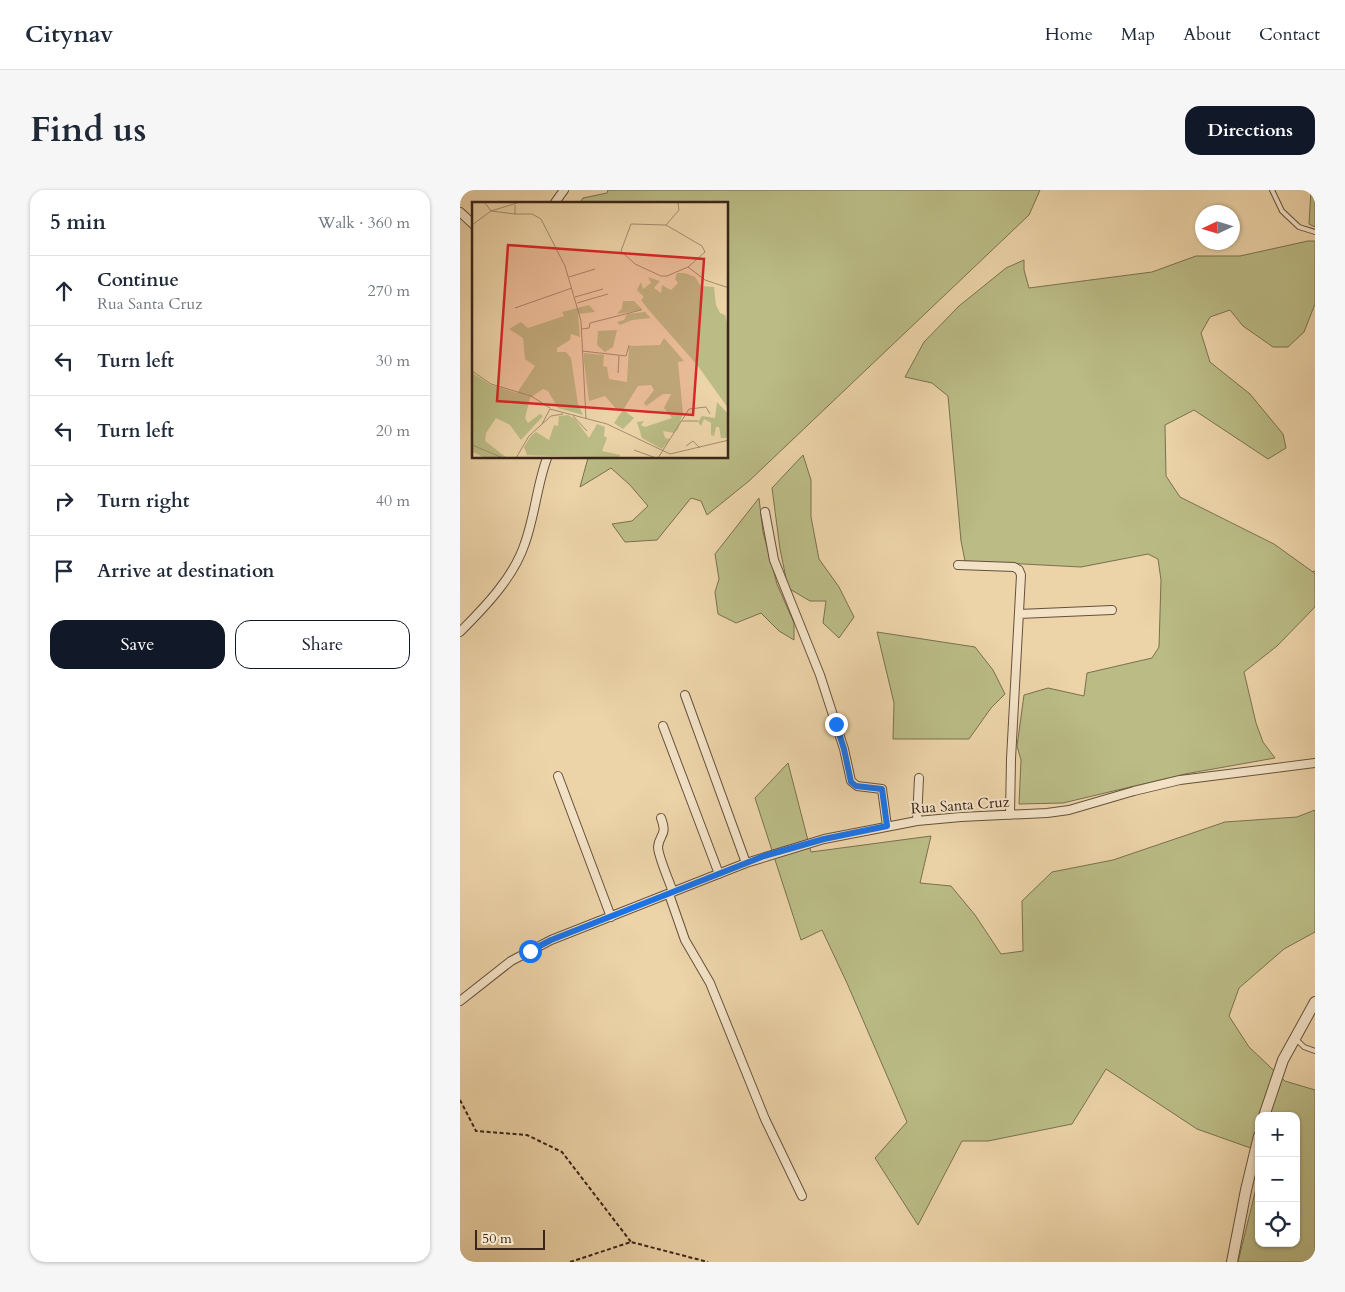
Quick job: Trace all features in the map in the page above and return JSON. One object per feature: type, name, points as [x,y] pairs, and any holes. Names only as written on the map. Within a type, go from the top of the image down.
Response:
[{"type":"street","points":[[555,202],[564,190]]},
{"type":"street","points":[[460,212],[472,224]]},
{"type":"street","points":[[460,632],[494,595],[517,561],[525,545],[539,485],[548,459]]},
{"type":"street","points":[[765,512],[774,560],[820,674],[840,734],[851,782],[856,786],[882,789],[887,826]]},
{"type":"street","points":[[958,565],[1014,567],[1019,570],[1022,580],[1011,759],[1010,815]]},
{"type":"street","points":[[1020,614],[1112,610]]},
{"type":"street","points":[[685,695],[746,863]]},
{"type":"street","points":[[664,726],[719,874]]},
{"type":"street","name":"Rua Santa Cruz","points":[[460,1001],[511,961],[551,940],[746,863],[824,839],[917,821],[1069,810],[1180,780],[1315,763]]},
{"type":"street","points":[[558,776],[611,917]]},
{"type":"street","points":[[917,821],[919,778]]},
{"type":"street","points":[[662,818],[665,829],[659,842],[658,851],[685,940],[713,989],[766,1119],[802,1196]]},
{"type":"street","points":[[1265,1112],[1283,1060],[1315,1002]]},
{"type":"street","points":[[1303,1023],[1315,1015]]},
{"type":"street","points":[[1232,1262],[1255,1153]]},
{"type":"lane","points":[[1272,190],[1282,211],[1299,227],[1315,232]]},
{"type":"lane","points":[[1295,1038],[1304,1047],[1315,1051]]},
{"type":"path","points":[[460,1100],[476,1131],[527,1135],[562,1152],[631,1242]]},
{"type":"path","points":[[570,1262],[631,1242],[708,1262]]},
{"type":"green space","points":[[608,190],[1040,190],[1029,215],[749,481],[707,515],[701,501],[691,498],[657,540],[625,542],[612,524],[632,521],[648,506],[630,485],[611,468],[580,487],[588,459],[729,459],[729,202],[580,202],[583,198],[607,193]]},
{"type":"green space","points":[[1311,190],[1315,190],[1315,227],[1309,224]]},
{"type":"green space","points":[[1315,241],[1315,304],[1304,332],[1288,347],[1273,347],[1243,326],[1230,310],[1210,317],[1201,333],[1210,362],[1250,394],[1283,434],[1286,448],[1268,459],[1194,410],[1165,425],[1166,476],[1180,497],[1274,544],[1315,574],[1315,607],[1277,646],[1244,672],[1256,723],[1263,742],[1275,758],[1185,774],[1063,803],[1019,804],[1021,760],[1017,746],[1024,695],[1048,688],[1084,696],[1087,673],[1152,658],[1159,647],[1161,580],[1158,559],[1148,554],[1081,567],[965,561],[961,541],[948,396],[932,383],[905,377],[924,342],[959,306],[1006,268],[1024,260],[1024,270],[1029,288],[1152,272],[1196,256],[1240,256]]},
{"type":"green space","points":[[803,455],[811,480],[811,517],[819,559],[839,587],[854,617],[839,638],[823,623],[826,601],[810,601],[788,588],[780,549],[772,488]]},
{"type":"green space","points":[[759,498],[763,532],[777,584],[794,623],[794,640],[779,631],[761,613],[736,623],[718,614],[715,592],[719,579],[715,554]]},
{"type":"green space","points":[[877,632],[975,647],[993,670],[1005,694],[991,708],[969,739],[893,739],[894,703]]},
{"type":"green space","points":[[788,763],[811,852],[931,836],[920,883],[951,886],[975,915],[1001,954],[1023,951],[1022,901],[1052,872],[1113,860],[1225,822],[1297,817],[1315,810],[1315,932],[1284,949],[1239,988],[1229,1016],[1249,1047],[1285,1081],[1315,1090],[1315,1262],[1238,1262],[1255,1192],[1255,1247],[1300,1247],[1300,1112],[1255,1112],[1255,1150],[1197,1129],[1106,1069],[1072,1124],[988,1141],[962,1141],[918,1225],[875,1158],[907,1122],[822,930],[801,940],[755,798]]},
{"type":"route","points":[[530,951],[551,940],[764,856],[824,839],[887,826],[882,789],[856,786],[851,782],[836,724]]}]
